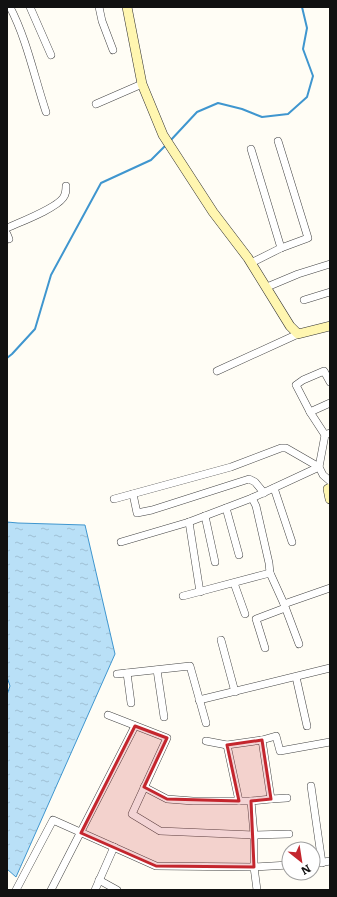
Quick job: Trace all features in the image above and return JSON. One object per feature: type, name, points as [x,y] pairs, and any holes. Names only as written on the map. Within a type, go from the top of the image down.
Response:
[{"type":"street","points":[[10,7],[19,23],[46,112]]},
{"type":"street","points":[[30,7],[51,55]]},
{"type":"street","points":[[99,7],[102,21],[113,50]]},
{"type":"street","points":[[127,7],[142,84],[163,135],[213,212],[267,287],[290,326],[298,334]]},
{"type":"street","points":[[96,104],[142,84]]},
{"type":"street","points":[[251,263],[281,248],[308,238],[278,141]]},
{"type":"street","points":[[251,149],[281,248]]},
{"type":"street","points":[[7,228],[56,205],[63,199],[66,193],[66,186]]},
{"type":"street","points":[[267,287],[298,274],[330,264]]},
{"type":"street","points":[[304,300],[330,292]]},
{"type":"street","points":[[217,372],[298,334],[330,326]]},
{"type":"street","points":[[121,542],[205,516],[264,493],[319,467],[328,434],[310,412],[296,385],[303,380],[324,371],[330,382]]},
{"type":"street","points":[[310,412],[330,404]]},
{"type":"street","points":[[114,499],[231,466],[281,448],[286,448],[319,467],[323,475],[330,481]]},
{"type":"street","points":[[133,494],[137,513],[152,510],[248,480],[256,482],[264,493]]},
{"type":"street","points":[[274,488],[292,542]]},
{"type":"street","points":[[330,488],[328,488],[330,499]]},
{"type":"street","points":[[252,498],[256,506],[268,556],[270,573],[299,644]]},
{"type":"street","points":[[226,508],[239,555]]},
{"type":"street","points":[[205,516],[215,562]]},
{"type":"street","points":[[189,522],[200,592]]},
{"type":"street","points":[[183,596],[270,573]]},
{"type":"street","points":[[234,583],[245,614]]},
{"type":"street","points":[[265,648],[256,619],[330,588]]},
{"type":"street","points":[[221,640],[235,692]]},
{"type":"street","points":[[117,674],[190,666],[206,723]]},
{"type":"street","points":[[199,700],[330,668]]},
{"type":"street","points":[[157,670],[164,717]]},
{"type":"street","points":[[127,673],[132,703]]},
{"type":"street","points":[[296,677],[307,726]]},
{"type":"street","points":[[108,715],[167,738],[132,814],[160,831],[254,835],[289,834]]},
{"type":"street","points":[[51,890],[82,833],[135,726]]},
{"type":"street","points":[[206,741],[227,745],[262,740],[276,736],[280,751],[330,742]]},
{"type":"street","points":[[262,740],[272,800]]},
{"type":"street","points":[[227,745],[239,801]]},
{"type":"street","points":[[311,786],[322,863],[330,861]]},
{"type":"street","points":[[144,787],[167,799],[193,801],[252,801],[287,798]]},
{"type":"street","points":[[252,801],[254,867],[258,890]]},
{"type":"street","points":[[16,890],[53,820],[156,866],[254,867],[281,865]]},
{"type":"street","points":[[95,890],[114,847]]},
{"type":"street","points":[[99,880],[118,890]]},
{"type":"highlighted area","points":[[135,726],[167,738],[144,787],[167,799],[239,801],[227,745],[262,740],[271,799],[251,801],[254,867],[156,866],[81,833]]},
{"type":"water","points":[[7,522],[85,525],[115,654],[16,877],[7,869],[7,695],[10,686],[7,677]]},
{"type":"waterway","points":[[170,141],[197,112],[218,103],[242,109],[262,117],[288,114],[307,97],[313,76],[303,49],[307,28],[302,7]]},
{"type":"waterway","points":[[7,358],[35,329],[51,275],[101,183],[151,160],[166,145]]}]
